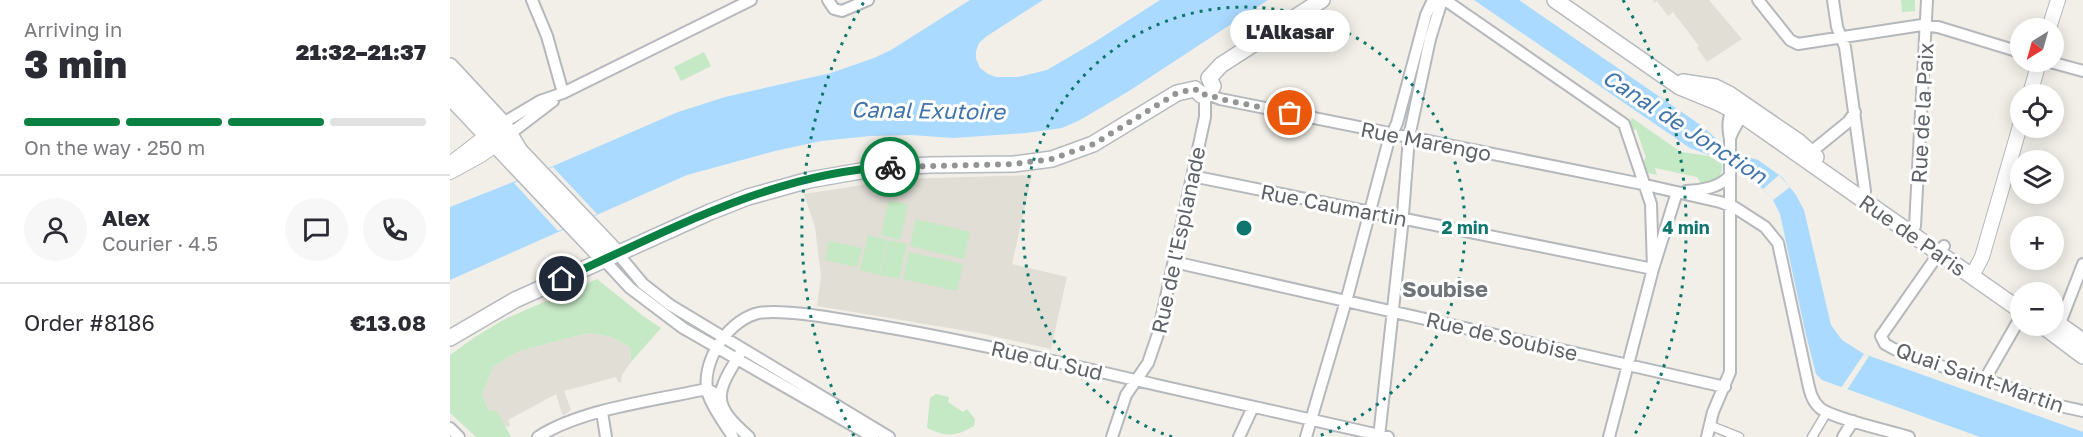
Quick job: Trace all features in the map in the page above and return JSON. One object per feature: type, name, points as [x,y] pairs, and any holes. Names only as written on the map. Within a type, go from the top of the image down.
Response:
[{"type":"main road","points":[[450,338],[509,304],[725,206],[808,180],[885,167],[1022,164],[1059,157],[1094,144],[1177,93],[1204,89],[1221,65],[1322,0]]},
{"type":"main road","points":[[1555,0],[1680,87],[1739,109]]},
{"type":"main road","points":[[450,66],[517,157],[611,257]]},
{"type":"main road","points":[[1660,73],[1686,83],[1719,89],[1739,109],[1808,156]]},
{"type":"main road","points":[[450,97],[499,134]]},
{"type":"main road","name":"Rue de Paris","points":[[1808,156],[1915,226],[1941,249]]},
{"type":"main road","name":"Rue de Paris","points":[[1808,156],[1974,272],[2010,302]]},
{"type":"main road","name":"Rue de Paris","points":[[1974,272],[2010,292]]},
{"type":"main road","points":[[2064,331],[2083,341]]},
{"type":"main road","points":[[2064,334],[2083,349]]},
{"type":"main road","points":[[2064,336],[2083,356]]},
{"type":"street","points":[[532,0],[547,36],[563,93]]},
{"type":"street","points":[[828,0],[834,9],[842,11],[868,0]]},
{"type":"street","points":[[1306,437],[1392,134],[1433,0]]},
{"type":"street","points":[[1382,436],[1409,137],[1430,39],[1444,0],[1621,122],[1627,129],[1652,214],[1653,269]]},
{"type":"street","points":[[1758,0],[1794,42],[1803,43],[1926,25],[2010,49]]},
{"type":"street","points":[[1833,0],[1855,112],[1855,132],[1865,192]]},
{"type":"street","name":"Rue de la Paix","points":[[1915,226],[1928,0]]},
{"type":"street","points":[[2052,18],[2058,0]]},
{"type":"street","points":[[450,164],[563,93],[748,1]]},
{"type":"street","points":[[2064,66],[2083,71]]},
{"type":"street","points":[[450,81],[499,134]]},
{"type":"street","name":"Rue Marengo","points":[[1204,89],[1220,99],[1645,185],[1730,205],[1768,229],[1778,243],[1809,391],[1816,404],[1827,412]]},
{"type":"street","name":"Rue de l'Esplanade","points":[[1112,437],[1126,395],[1148,363],[1154,347],[1206,112],[1204,89]]},
{"type":"street","points":[[1707,437],[1713,412],[1725,387],[1730,369],[1730,139],[1739,109]]},
{"type":"street","points":[[1808,156],[1848,122],[1855,112]]},
{"type":"street","points":[[450,172],[499,134]]},
{"type":"street","points":[[1974,272],[1982,257],[2017,138]]},
{"type":"street","name":"Rue Caumartin","points":[[1192,176],[1653,269]]},
{"type":"street","points":[[1609,437],[1653,269],[1677,192],[1710,188],[1722,183],[1730,176]]},
{"type":"street","name":"Quai Saint-Martin","points":[[1941,249],[1881,336],[1885,344],[1969,376],[1985,379],[2060,406],[2083,411]]},
{"type":"street","points":[[611,257],[670,305],[889,437]]},
{"type":"street","points":[[611,257],[624,282],[683,328],[873,437]]},
{"type":"street","name":"Rue de Soubise","points":[[1174,262],[1725,387]]},
{"type":"street","points":[[2064,308],[2083,264]]},
{"type":"street","name":"Rue du Sud","points":[[707,389],[709,366],[724,338],[736,324],[750,316],[764,312],[783,313],[935,336],[1382,436]]},
{"type":"street","points":[[1985,379],[2010,335]]},
{"type":"street","points":[[743,349],[724,382],[720,396],[726,414],[749,437]]},
{"type":"street","points":[[538,437],[565,423],[602,412],[707,389],[720,396]]},
{"type":"street","points":[[707,389],[733,437]]},
{"type":"street","points":[[1239,437],[1253,407]]},
{"type":"street","points":[[602,412],[606,437]]},
{"type":"street","points":[[1812,437],[1827,412],[1909,437]]},
{"type":"street","points":[[1844,437],[1853,420]]},
{"type":"street","points":[[1709,424],[1739,437]]},
{"type":"street","points":[[450,428],[459,437]]},
{"type":"shaded area","points":[[1653,0],[1709,0],[1742,39],[1707,62],[1697,48],[1699,46],[1673,12],[1668,16],[1657,1],[1654,3]]},
{"type":"shaded area","points":[[1032,175],[1012,264],[1067,277],[1051,349],[979,333],[817,306],[821,276],[815,227],[804,194],[902,179]]},
{"type":"shaded area","points":[[588,333],[612,337],[630,347],[631,362],[622,375],[621,383],[616,377],[564,391],[571,410],[564,415],[556,394],[508,420],[509,427],[505,426],[497,411],[489,411],[482,395],[494,366],[519,351]]},
{"type":"green space","points":[[1901,0],[1915,0],[1915,11],[1902,12]]},
{"type":"green space","points":[[704,52],[711,66],[681,81],[674,67]]},
{"type":"green space","points":[[1632,118],[1681,152],[1709,156],[1722,164],[1721,173],[1710,183],[1701,184],[1697,177],[1655,168],[1657,175],[1648,173],[1641,164],[1646,158],[1636,128],[1631,133],[1628,124]]},
{"type":"green space","points":[[889,200],[908,205],[900,240],[881,235]]},
{"type":"green space","points":[[916,219],[970,232],[964,259],[910,246]]},
{"type":"green space","points":[[868,235],[887,240],[879,275],[860,270]]},
{"type":"green space","points":[[888,240],[907,244],[899,279],[880,275]]},
{"type":"green space","points":[[829,241],[862,248],[857,267],[825,260]]},
{"type":"green space","points":[[909,252],[963,264],[957,291],[903,279]]},
{"type":"green space","points":[[597,279],[661,328],[631,362],[630,347],[612,337],[588,333],[519,351],[494,366],[482,395],[489,411],[497,411],[511,437],[476,437],[450,413],[450,355],[505,319]]},
{"type":"green space","points":[[936,394],[949,397],[948,402],[963,412],[967,409],[975,419],[974,426],[950,434],[927,428],[930,398]]},
{"type":"water","name":"Canal Exutoire","points":[[970,0],[1043,0],[987,36],[979,43],[976,51],[976,59],[980,68],[988,74],[996,77],[1018,77],[1047,70],[1160,0],[1268,0],[1129,91],[1062,128],[953,138],[911,135],[870,136],[821,141],[775,151],[687,175],[450,280],[450,207],[551,167],[678,112],[725,97],[831,73],[874,58],[891,50]]},
{"type":"water","name":"Canal de Jonction","points":[[1474,0],[1519,0],[1702,126],[1722,144],[1738,154],[1758,160],[1782,177],[1804,210],[1831,325],[1842,340],[1864,354],[2083,432],[2083,437],[1980,437],[1822,380],[1816,374],[1806,335],[1780,214],[1773,200],[1763,189],[1717,158],[1690,148]]},
{"type":"pier","points":[[553,167],[597,214],[558,231],[514,183]]},
{"type":"pier","points":[[1779,175],[1790,187],[1773,200],[1763,189]]},
{"type":"pier","points":[[1864,354],[1869,356],[1847,390],[1841,388]]},
{"type":"way so far","points":[[890,167],[1014,164],[1052,159],[1094,144],[1177,93],[1186,90],[1195,89],[1202,95],[1208,94],[1215,98],[1290,113]]},
{"type":"place","name":"L'Alkasar","points":[[1290,113]]},
{"type":"district","name":"Soubise","points":[[1445,288]]},
{"type":"route","points":[[562,279],[748,197],[818,178],[890,167]]}]
